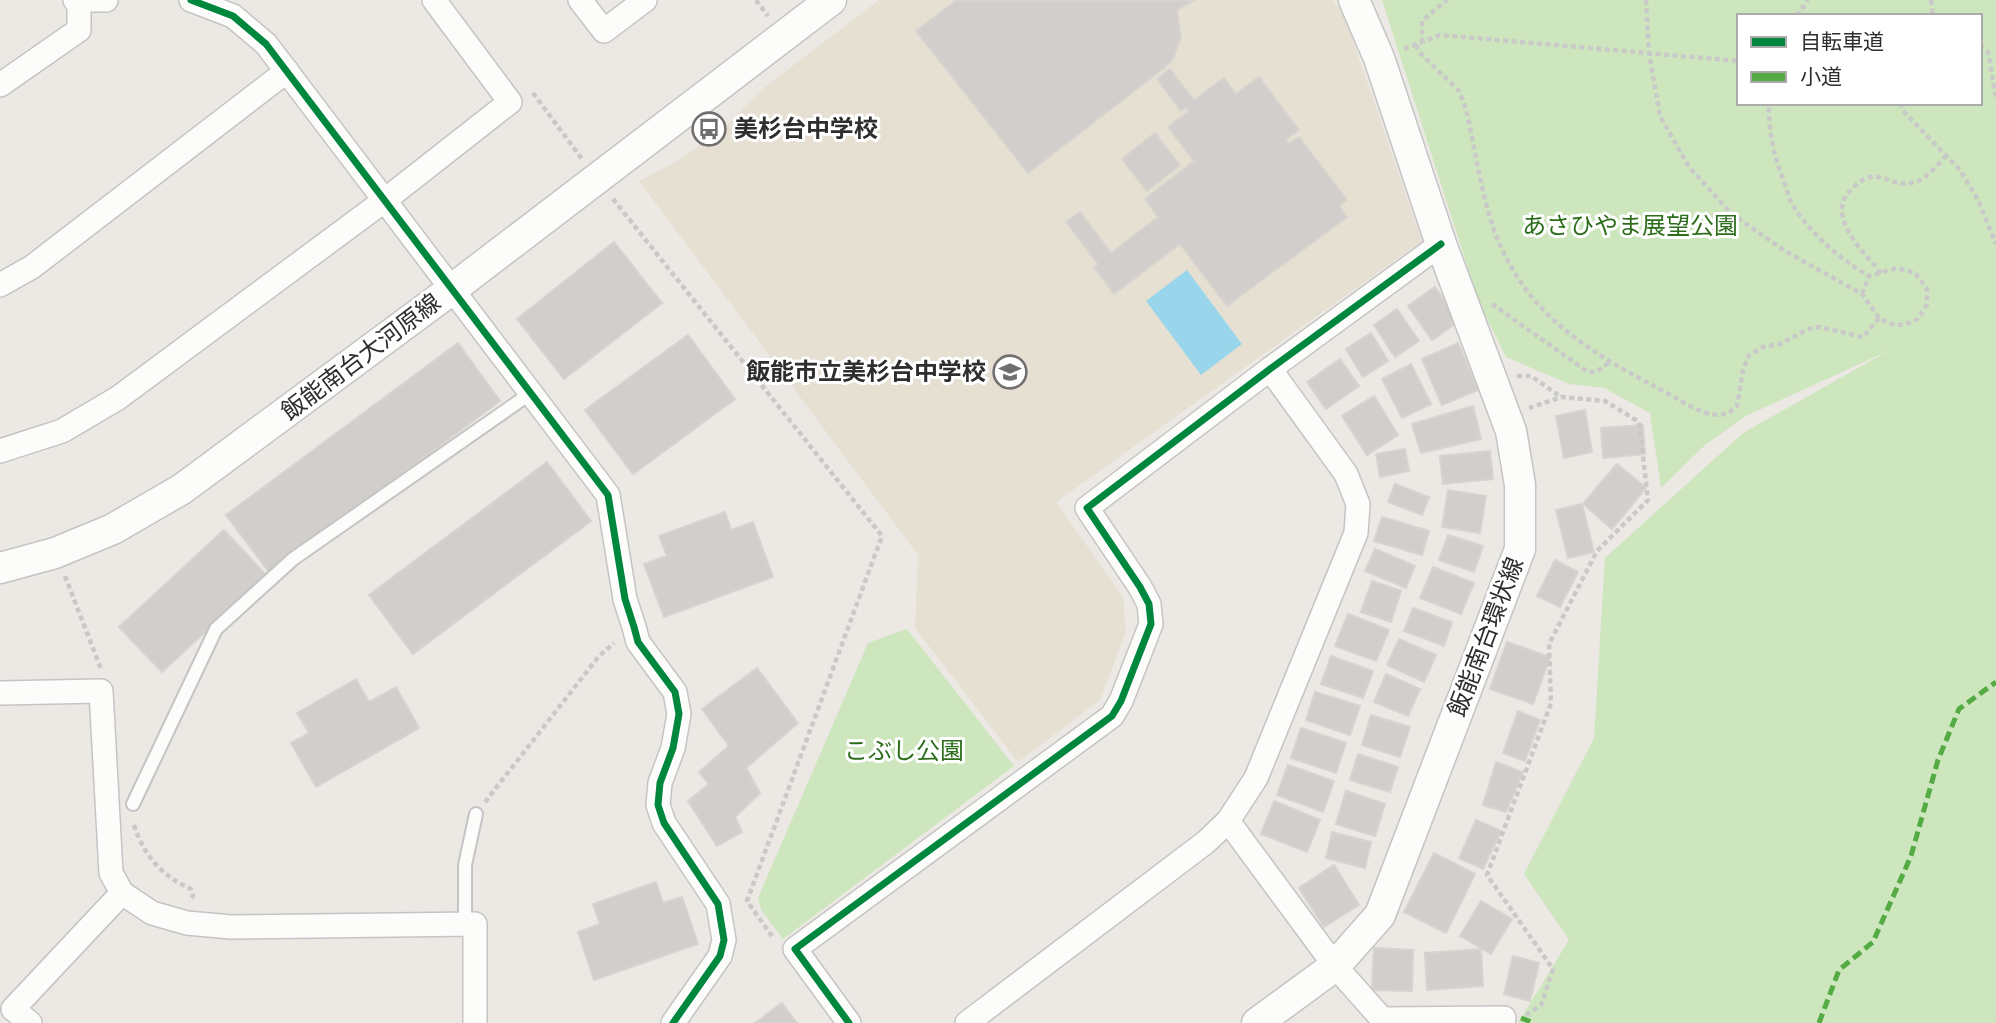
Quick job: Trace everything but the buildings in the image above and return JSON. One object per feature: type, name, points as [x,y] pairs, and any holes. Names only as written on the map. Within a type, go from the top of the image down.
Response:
[{"type":"street","points":[[0,85],[79,30],[77,0],[106,0]]},
{"type":"street","points":[[191,0],[233,16],[266,44],[608,495],[625,599],[638,642],[675,692],[679,714],[673,748],[660,783],[658,805],[664,824],[718,904],[724,940],[720,956],[673,1023]]},
{"type":"street","points":[[0,451],[62,431],[118,398],[385,200],[510,102],[434,0]]},
{"type":"street","points":[[580,0],[604,31],[645,0]]},
{"type":"street","name":"飯能南台大河原線","points":[[0,568],[55,553],[113,529],[182,489],[452,290],[831,0]]},
{"type":"street","name":"飯能南台環状線","points":[[1257,1023],[1335,966],[1380,915],[1520,549],[1520,485],[1511,431],[1441,244],[1379,58],[1353,0]]},
{"type":"street","points":[[0,285],[32,267],[287,71]]},
{"type":"street","points":[[849,1023],[795,949],[1112,716],[1121,701],[1151,624],[1149,604],[1087,508],[1441,244]]},
{"type":"street","points":[[967,1023],[1206,842],[1228,821],[1256,778],[1356,533],[1358,504],[1346,474],[1270,369]]},
{"type":"street","points":[[0,692],[101,691],[111,873],[122,893],[152,913],[187,923],[231,927],[475,924],[475,1023]]},
{"type":"street","points":[[1228,821],[1335,966],[1380,1021],[1504,1018]]},
{"type":"street","points":[[30,1023],[13,1009],[122,893]]},
{"type":"lane","points":[[133,804],[216,629],[293,559],[531,393]]},
{"type":"lane","points":[[466,924],[465,865],[476,814]]},
{"type":"path","points":[[1447,0],[1422,21],[1422,43],[1440,36],[1737,61]]},
{"type":"path","points":[[1646,0],[1649,53],[1660,116],[1689,167],[1731,213],[1785,251],[1862,294],[1879,318],[1891,324],[1904,325],[1918,319],[1927,304],[1927,289],[1915,273],[1897,268],[1869,276],[1848,265],[1818,236],[1793,206],[1774,157],[1768,126],[1769,105]]},
{"type":"path","points":[[1416,45],[1421,54],[1459,91],[1466,109],[1494,229],[1521,284],[1562,330],[1610,362],[1699,410],[1716,415],[1725,414],[1737,406],[1743,370],[1749,355],[1763,347],[1780,344],[1808,329],[1819,327],[1863,337],[1879,318]]},
{"type":"path","points":[[1982,47],[1989,52],[1996,98]]},
{"type":"path","points":[[1901,105],[1905,113],[1960,170],[1978,200],[1996,244]]},
{"type":"path","points":[[1881,273],[1847,229],[1842,218],[1843,199],[1855,185],[1870,177],[1898,184],[1919,180],[1946,156]]},
{"type":"path","points":[[597,179],[882,536],[747,901],[778,945]]},
{"type":"path","points":[[1862,294],[1869,276]]},
{"type":"path","points":[[1468,314],[1492,304],[1588,372],[1596,372],[1610,362]]},
{"type":"path","points":[[1493,385],[1516,376],[1531,376],[1562,397]]},
{"type":"path","points":[[1504,1018],[1521,1018],[1541,1005],[1553,969],[1488,875],[1551,703],[1549,644],[1597,551],[1648,500],[1639,422],[1605,401],[1562,397],[1505,416]]},
{"type":"path","points":[[55,553],[101,664],[101,691]]},
{"type":"path","points":[[476,814],[598,656]]},
{"type":"path","points":[[133,804],[131,810],[143,848],[162,871],[191,889],[191,900],[180,902]]},
{"type":"shaded area","name":"飯能市立美杉台中学校","points":[[879,0],[1333,0],[1344,15],[1422,241],[1056,502],[1123,597],[1126,632],[1100,700],[1018,762],[915,628],[918,555],[639,181],[681,159],[728,124],[761,90]]},
{"type":"green space","name":"あさひやま展望公園","points":[[1382,0],[1996,0],[1996,1023],[1518,1023],[1569,940],[1524,874],[1594,738],[1605,558],[1743,433],[1888,351],[1746,416],[1705,445],[1661,488],[1650,413],[1604,388],[1569,384],[1506,357],[1479,303]]},
{"type":"green space","name":"こぶし公園","points":[[907,629],[1014,766],[783,939],[761,910],[758,898],[868,643]]},
{"type":"water","points":[[1187,270],[1242,344],[1201,375],[1146,301]]},
{"type":"marked path","points":[[1819,1023],[1839,970],[1873,942],[1911,856],[1938,760],[1959,709],[1996,682]]},
{"type":"marked path","points":[[1521,1018],[1534,1023]]},
{"type":"cycle path","points":[[191,0],[233,16],[266,44],[608,495],[625,599],[638,642],[675,692],[679,714],[673,748],[660,783],[658,805],[664,823],[718,904],[724,940],[720,956],[673,1023]]},
{"type":"cycle path","points":[[849,1023],[795,949],[1112,716],[1121,701],[1151,624],[1149,604],[1087,508],[1441,244]]},
{"type":"place","name":"美杉台中学校","points":[[709,129]]},
{"type":"place","name":"飯能市立美杉台中学校","points":[[1010,372]]}]
